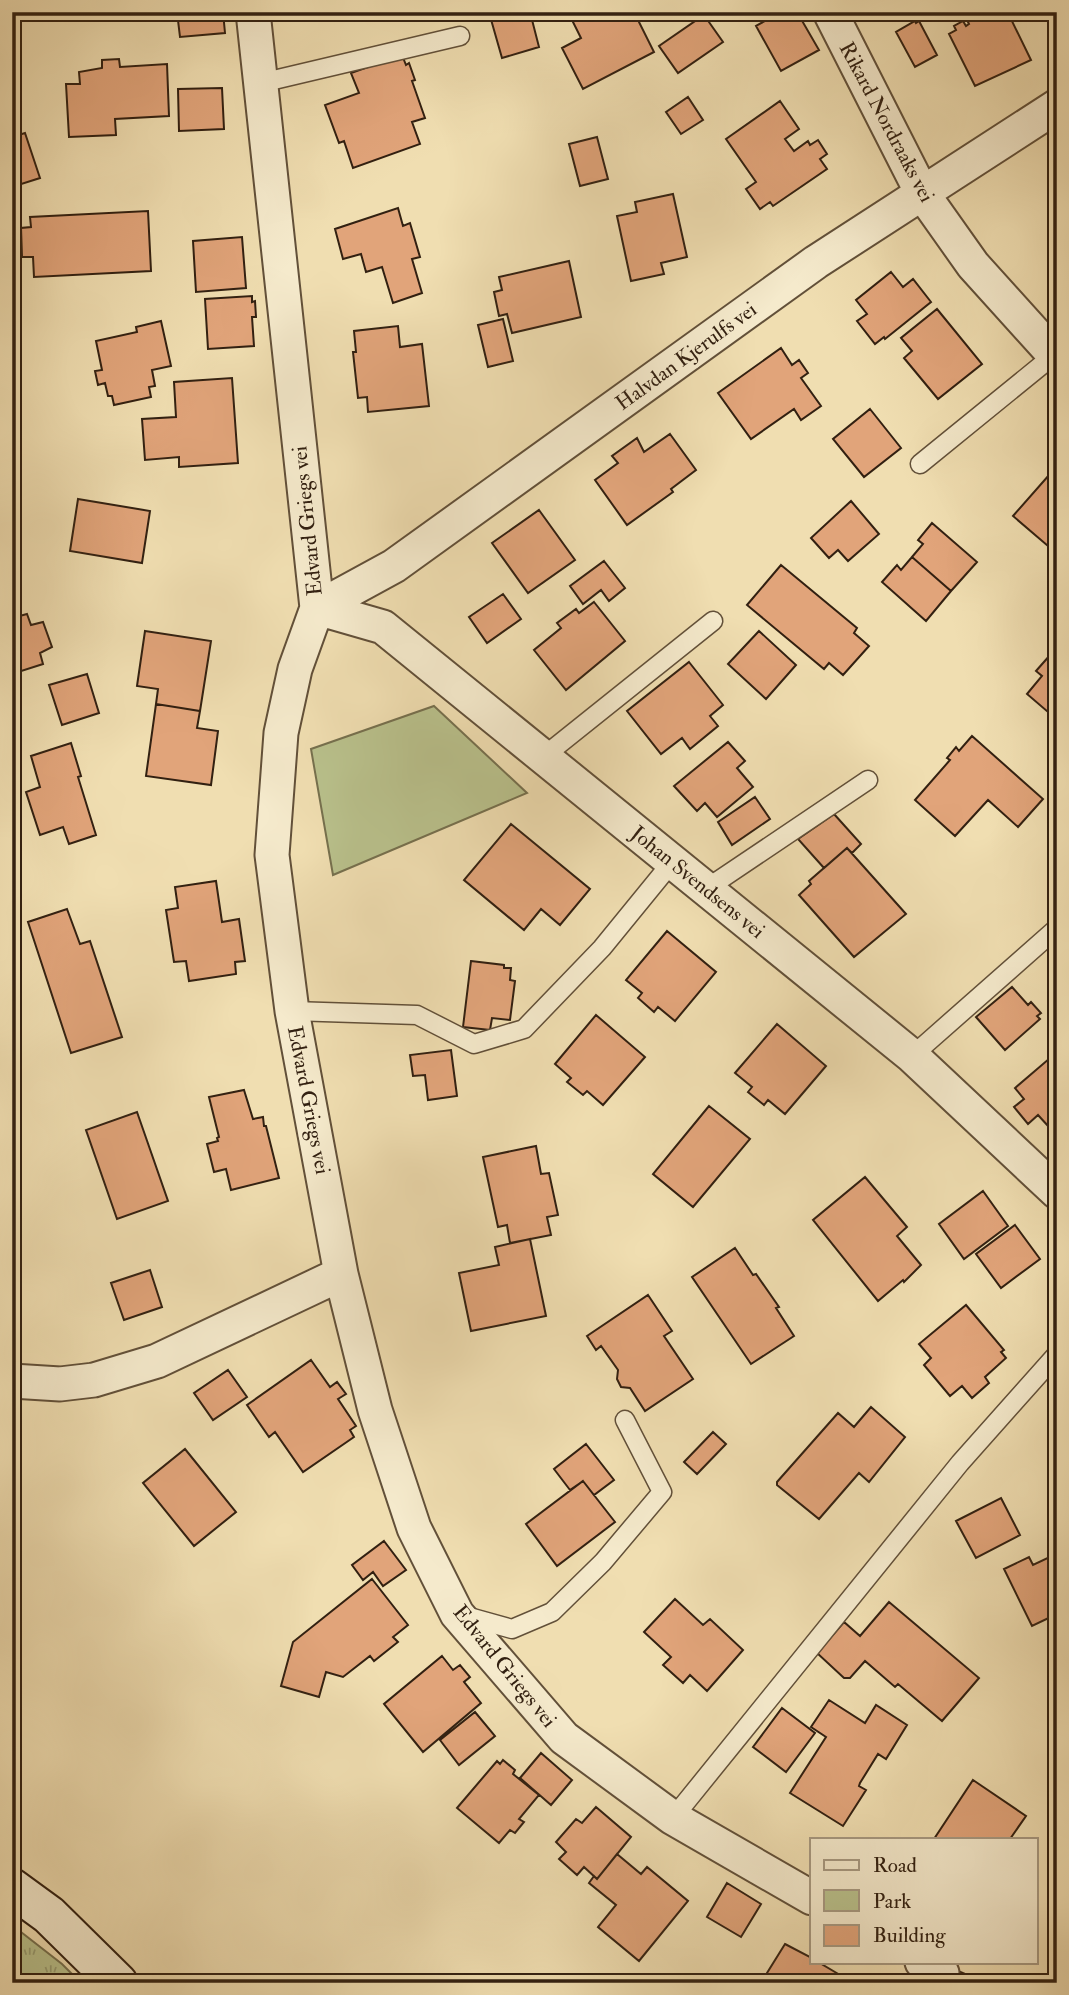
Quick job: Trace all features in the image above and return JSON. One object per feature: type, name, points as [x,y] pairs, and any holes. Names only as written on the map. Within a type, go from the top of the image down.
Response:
[{"type":"main road","points":[[12,1888],[49,1915],[118,1983]]},
{"type":"street","name":"Edvard Griegs vei","points":[[253,12],[317,608],[295,669],[281,733],[272,855],[292,1011],[341,1274],[375,1410],[414,1528],[457,1614],[564,1738],[673,1818],[810,1897]]},
{"type":"street","name":"Rikard Nordraaks vei","points":[[830,12],[922,193],[973,265],[1056,357]]},
{"type":"street","name":"Halvdan Kjerulfs vei","points":[[317,608],[394,566],[816,261],[1057,106]]},
{"type":"street","name":"Johan Svendsens vei","points":[[317,608],[383,627],[912,1056],[1057,1192]]},
{"type":"street","points":[[12,1381],[60,1384],[94,1380],[157,1361],[341,1274]]},
{"type":"lane","points":[[261,83],[460,36]]},
{"type":"lane","points":[[920,464],[1056,357]]},
{"type":"lane","points":[[543,757],[713,621]]},
{"type":"lane","points":[[706,889],[868,780]]},
{"type":"lane","points":[[292,1011],[417,1015],[474,1044],[524,1029],[602,948],[673,861]]},
{"type":"lane","points":[[912,1056],[1057,928]]},
{"type":"lane","points":[[673,1818],[960,1463],[1057,1354]]},
{"type":"lane","points":[[457,1614],[512,1629],[552,1612],[603,1562],[662,1492],[625,1420]]},
{"type":"green space","points":[[434,706],[527,793],[333,875],[311,749]]},
{"type":"green space","points":[[12,1925],[62,1964],[81,1983],[12,1983]]},
{"type":"building","points":[[62,12],[150,12],[63,21]]},
{"type":"building","points":[[177,12],[223,12],[225,33],[180,37]]},
{"type":"building","points":[[503,12],[530,12],[539,47],[502,58],[490,16]]},
{"type":"building","points":[[568,12],[634,12],[654,52],[583,89],[562,48],[581,38]]},
{"type":"building","points":[[781,12],[797,12],[819,50],[781,71],[756,26]]},
{"type":"building","points":[[963,12],[1015,12],[1009,15],[1031,60],[975,86],[949,34],[956,30],[954,26],[963,21],[966,26],[969,24]]},
{"type":"building","points":[[704,15],[723,42],[678,73],[659,46]]},
{"type":"building","points":[[919,21],[937,55],[915,67],[896,32]]},
{"type":"building","points":[[402,55],[406,65],[409,63],[415,80],[412,81],[425,118],[412,122],[420,144],[353,168],[344,141],[339,143],[325,105],[359,93],[351,73]]},
{"type":"building","points":[[119,59],[120,67],[167,64],[169,116],[115,119],[116,135],[69,137],[66,84],[80,84],[79,72],[102,68],[102,60]]},
{"type":"building","points":[[222,88],[224,129],[179,131],[178,89]]},
{"type":"building","points":[[688,97],[703,120],[681,134],[666,112]]},
{"type":"building","points":[[780,101],[799,129],[785,139],[794,151],[808,141],[810,145],[818,140],[827,154],[820,159],[827,169],[773,206],[770,202],[760,209],[746,189],[756,182],[726,139]]},
{"type":"building","points":[[25,133],[40,178],[12,187],[12,137]]},
{"type":"building","points":[[597,137],[608,179],[580,186],[569,144]]},
{"type":"building","points":[[673,194],[687,257],[661,263],[664,274],[631,281],[617,216],[637,212],[635,202]]},
{"type":"building","points":[[398,208],[403,226],[410,223],[420,257],[412,259],[422,293],[393,303],[382,267],[366,272],[361,254],[343,259],[335,229]]},
{"type":"building","points":[[148,211],[151,271],[34,277],[33,257],[22,257],[21,228],[31,227],[30,217]]},
{"type":"building","points":[[242,237],[246,288],[196,292],[193,241]]},
{"type":"building","points":[[569,261],[581,317],[512,333],[507,314],[499,316],[494,292],[502,290],[499,277]]},
{"type":"building","points":[[891,272],[903,287],[913,279],[931,302],[875,344],[857,321],[867,314],[856,300]]},
{"type":"building","points":[[252,296],[256,317],[252,317],[254,346],[208,349],[205,299]]},
{"type":"building","points":[[937,309],[982,364],[938,399],[904,358],[912,351],[901,338]]},
{"type":"building","points":[[503,319],[513,361],[488,367],[478,325]]},
{"type":"building","points":[[161,321],[171,366],[152,370],[155,386],[149,387],[151,397],[114,405],[112,396],[108,396],[105,383],[98,385],[95,371],[102,370],[96,341],[137,332],[136,327]]},
{"type":"building","points":[[398,326],[400,347],[422,344],[429,406],[368,412],[367,397],[358,398],[353,352],[356,352],[354,331]]},
{"type":"building","points":[[781,348],[792,365],[799,360],[808,373],[801,378],[821,406],[801,420],[794,409],[751,439],[718,393]]},
{"type":"building","points":[[232,378],[238,463],[179,467],[179,457],[145,460],[142,419],[176,417],[174,382]]},
{"type":"building","points":[[870,409],[901,448],[864,477],[833,439]]},
{"type":"building","points":[[670,434],[696,470],[671,489],[673,492],[627,525],[595,480],[618,463],[612,456],[637,438],[644,452]]},
{"type":"building","points":[[1057,466],[1057,550],[1055,552],[1013,516]]},
{"type":"building","points":[[78,499],[150,511],[142,563],[70,551]]},
{"type":"building","points":[[851,501],[879,534],[848,561],[838,550],[829,558],[811,538]]},
{"type":"building","points":[[539,510],[575,560],[528,593],[492,543]]},
{"type":"building","points":[[932,523],[977,562],[951,591],[912,557],[923,544],[918,540]]},
{"type":"building","points":[[912,557],[951,591],[926,621],[882,582],[897,565],[901,570]]},
{"type":"building","points":[[604,561],[625,588],[609,601],[601,590],[583,604],[570,586]]},
{"type":"building","points":[[781,565],[857,628],[854,633],[869,646],[843,675],[829,663],[824,669],[747,605]]},
{"type":"building","points":[[503,594],[521,619],[487,643],[469,617]]},
{"type":"building","points":[[594,602],[625,641],[566,690],[534,650],[561,628],[557,623],[576,609],[579,613]]},
{"type":"building","points":[[27,614],[31,625],[43,622],[52,647],[40,653],[43,664],[12,674],[12,618]]},
{"type":"building","points":[[145,631],[211,641],[200,711],[156,704],[158,689],[137,686]]},
{"type":"building","points":[[759,631],[796,665],[766,699],[728,664]]},
{"type":"building","points":[[1051,654],[1057,659],[1055,718],[1027,694],[1042,676],[1036,671]]},
{"type":"building","points":[[689,662],[723,705],[710,716],[718,726],[690,749],[682,738],[661,754],[627,711]]},
{"type":"building","points":[[87,674],[99,713],[62,725],[49,685]]},
{"type":"building","points":[[156,704],[200,711],[197,728],[218,731],[211,785],[146,776]]},
{"type":"building","points":[[972,736],[1043,799],[1018,827],[988,800],[955,836],[915,800],[950,760],[947,758],[956,747],[959,751]]},
{"type":"building","points":[[728,742],[745,761],[737,768],[753,787],[717,817],[705,803],[697,811],[674,786]]},
{"type":"building","points":[[71,743],[81,776],[78,777],[96,835],[69,844],[63,827],[40,835],[26,792],[40,787],[31,756]]},
{"type":"building","points":[[755,797],[770,819],[732,845],[718,822]]},
{"type":"building","points":[[834,814],[861,844],[852,853],[847,848],[824,868],[798,839]]},
{"type":"building","points":[[511,824],[590,889],[560,925],[541,909],[524,930],[464,880]]},
{"type":"building","points":[[847,848],[906,914],[854,957],[799,895],[811,884],[809,881]]},
{"type":"building","points":[[216,881],[222,922],[239,919],[245,961],[235,962],[236,974],[189,981],[186,961],[174,962],[166,910],[178,908],[175,887]]},
{"type":"building","points":[[67,909],[80,944],[90,941],[122,1037],[71,1053],[28,922]]},
{"type":"building","points":[[667,931],[716,972],[675,1021],[658,1007],[654,1012],[638,998],[642,993],[626,980]]},
{"type":"building","points":[[471,961],[511,968],[510,980],[515,981],[510,1020],[492,1018],[490,1030],[463,1027]]},
{"type":"building","points":[[1012,987],[1028,1005],[1031,1002],[1041,1013],[1037,1016],[1040,1019],[1005,1050],[976,1017]]},
{"type":"building","points":[[596,1015],[645,1057],[603,1105],[587,1091],[583,1095],[567,1082],[571,1078],[555,1064]]},
{"type":"building","points":[[777,1024],[826,1066],[785,1114],[768,1100],[764,1105],[748,1092],[752,1087],[735,1073]]},
{"type":"building","points":[[451,1050],[457,1096],[428,1100],[425,1075],[413,1076],[410,1055]]},
{"type":"building","points":[[1057,1056],[1057,1120],[1049,1127],[1038,1115],[1028,1124],[1014,1107],[1024,1099],[1015,1088],[1050,1058],[1052,1060]]},
{"type":"building","points":[[244,1090],[253,1119],[263,1117],[279,1178],[231,1190],[226,1169],[214,1172],[207,1144],[218,1141],[219,1137],[209,1097]]},
{"type":"building","points":[[709,1106],[750,1139],[693,1207],[653,1174]]},
{"type":"building","points":[[137,1112],[168,1201],[117,1219],[86,1130]]},
{"type":"building","points":[[536,1146],[541,1174],[549,1173],[558,1215],[547,1217],[551,1235],[510,1243],[507,1225],[498,1227],[483,1157]]},
{"type":"building","points":[[865,1177],[907,1227],[897,1236],[921,1265],[904,1282],[903,1280],[878,1301],[813,1220]]},
{"type":"building","points":[[983,1191],[1008,1226],[964,1259],[939,1224]]},
{"type":"building","points":[[1015,1225],[1040,1259],[1001,1288],[976,1254]]},
{"type":"building","points":[[530,1239],[546,1316],[471,1331],[459,1273],[499,1265],[495,1247]]},
{"type":"building","points":[[735,1248],[779,1307],[776,1308],[794,1336],[751,1364],[692,1277]]},
{"type":"building","points":[[150,1270],[162,1307],[124,1320],[111,1283]]},
{"type":"building","points":[[648,1295],[672,1331],[664,1336],[693,1379],[645,1411],[630,1388],[621,1387],[617,1379],[618,1370],[601,1346],[596,1350],[587,1336]]},
{"type":"building","points":[[966,1305],[1004,1350],[1001,1352],[1006,1358],[985,1377],[989,1383],[972,1398],[962,1386],[950,1396],[924,1365],[931,1358],[919,1344]]},
{"type":"building","points":[[311,1360],[330,1387],[337,1382],[346,1394],[338,1399],[356,1426],[350,1430],[354,1437],[303,1472],[275,1432],[269,1437],[247,1405]]},
{"type":"building","points":[[228,1370],[247,1397],[213,1420],[194,1393]]},
{"type":"building","points":[[871,1407],[905,1437],[869,1482],[859,1473],[819,1519],[777,1485],[777,1482],[838,1413],[854,1427]]},
{"type":"building","points":[[713,1432],[726,1444],[697,1474],[684,1462]]},
{"type":"building","points":[[586,1444],[614,1480],[594,1495],[583,1481],[570,1490],[554,1469]]},
{"type":"building","points":[[185,1449],[236,1512],[194,1546],[143,1483]]},
{"type":"building","points":[[583,1481],[615,1522],[557,1566],[526,1524]]},
{"type":"building","points":[[1001,1498],[1020,1535],[976,1558],[956,1521]]},
{"type":"building","points":[[384,1541],[406,1570],[383,1586],[373,1572],[363,1580],[352,1565]]},
{"type":"building","points":[[1054,1555],[1057,1559],[1057,1614],[1032,1626],[1004,1569],[1029,1557],[1033,1565]]},
{"type":"building","points":[[372,1579],[408,1625],[393,1637],[398,1642],[374,1661],[370,1656],[343,1677],[326,1672],[319,1697],[281,1686],[293,1642]]},
{"type":"building","points":[[675,1599],[703,1625],[710,1619],[743,1650],[707,1691],[690,1675],[683,1683],[663,1665],[671,1657],[644,1632]]},
{"type":"building","points":[[889,1602],[979,1678],[942,1721],[898,1684],[895,1687],[865,1661],[850,1678],[844,1678],[817,1653],[844,1622],[860,1636]]},
{"type":"building","points":[[442,1656],[453,1670],[460,1665],[470,1677],[464,1682],[481,1703],[423,1752],[384,1704]]},
{"type":"building","points":[[829,1700],[865,1723],[876,1705],[907,1725],[886,1759],[878,1754],[859,1786],[866,1790],[843,1826],[790,1793],[826,1737],[811,1727]]},
{"type":"building","points":[[782,1708],[815,1733],[786,1772],[753,1747]]},
{"type":"building","points":[[475,1712],[495,1736],[459,1765],[440,1740]]},
{"type":"building","points":[[541,1753],[572,1780],[551,1805],[520,1778]]},
{"type":"building","points":[[503,1760],[515,1770],[513,1774],[539,1795],[519,1819],[524,1822],[515,1833],[510,1830],[499,1843],[457,1808],[497,1761],[500,1764]]},
{"type":"building","points":[[973,1780],[1026,1816],[1011,1838],[935,1838]]},
{"type":"building","points":[[596,1807],[631,1837],[597,1879],[584,1867],[577,1875],[559,1859],[566,1852],[556,1842],[576,1819],[582,1823]]},
{"type":"building","points":[[617,1854],[641,1874],[647,1867],[688,1901],[639,1961],[598,1927],[616,1905],[589,1883],[594,1876],[597,1879]]},
{"type":"building","points":[[727,1883],[761,1904],[741,1937],[707,1917]]},
{"type":"building","points":[[785,1944],[810,1957],[810,1964],[821,1964],[840,1975],[835,1983],[778,1983],[779,1981],[767,1973]]},
{"type":"building","points":[[958,1971],[986,1983],[953,1983]]}]
